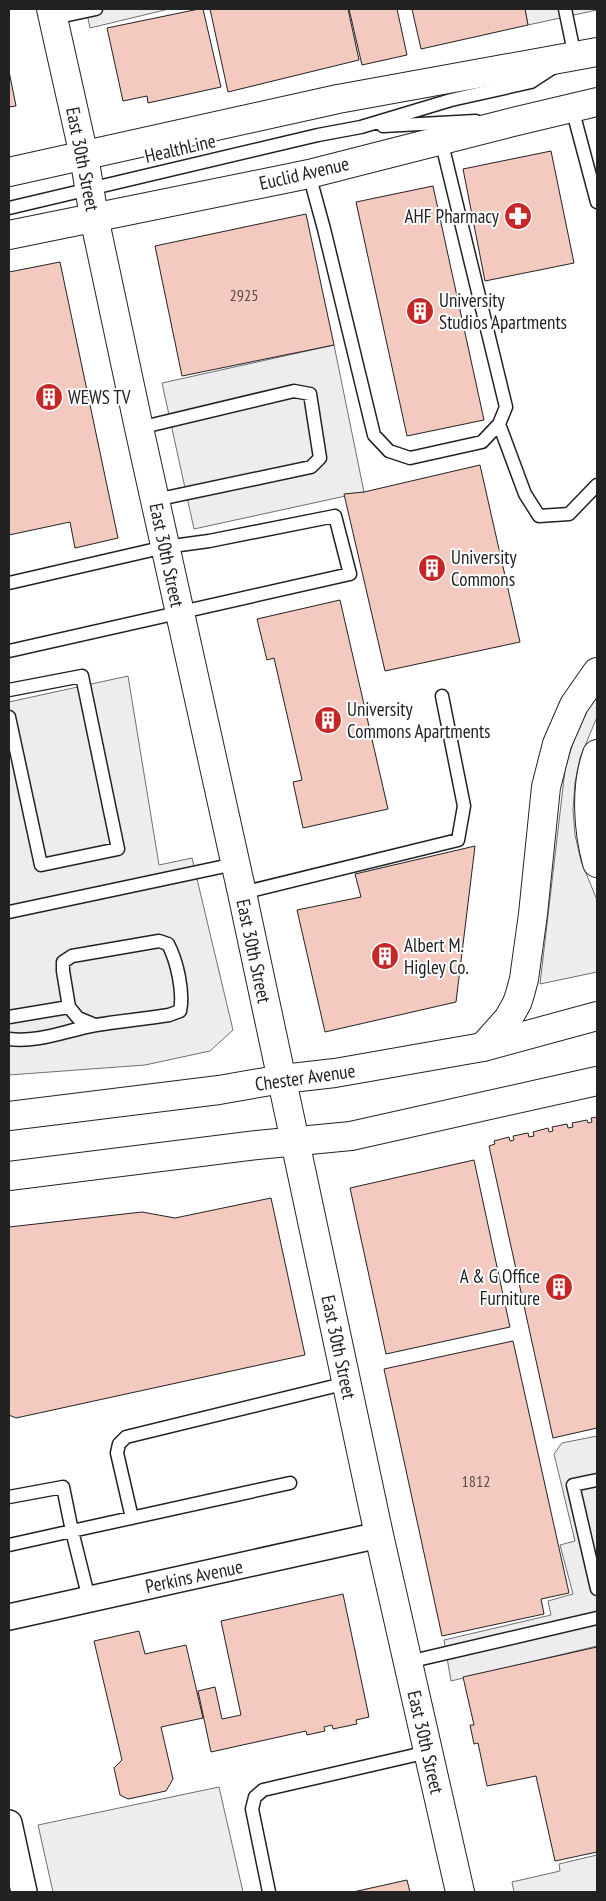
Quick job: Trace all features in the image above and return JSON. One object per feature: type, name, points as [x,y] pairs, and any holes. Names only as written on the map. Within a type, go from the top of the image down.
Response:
[{"type":"main road","name":"East 30th Street","points":[[52,14],[84,156],[94,217],[139,428],[236,864],[379,1536],[460,1892]]},
{"type":"main road","points":[[9,172],[338,99],[580,56]]},
{"type":"main road","name":"Euclid Avenue","points":[[9,235],[309,174],[585,105]]},
{"type":"main road","points":[[483,1047],[508,1019],[520,994],[524,979],[533,914],[546,786],[556,744],[574,704],[597,672]]},
{"type":"main road","points":[[597,754],[590,794],[591,828],[597,863]]},
{"type":"main road","name":"Chester Avenue","points":[[9,1116],[220,1090],[282,1079],[335,1074],[483,1047],[597,1016]]},
{"type":"main road","points":[[9,1176],[295,1140],[351,1136],[597,1081]]},
{"type":"street","name":"Perkins Avenue","points":[[9,1617],[379,1536]]},
{"type":"street","points":[[9,1823],[24,1892]]},
{"type":"lane","points":[[52,14],[96,9]]},
{"type":"lane","points":[[564,9],[580,56]]},
{"type":"lane","name":"HealthLine","points":[[9,208],[361,127],[451,100],[531,82],[580,56]]},
{"type":"lane","points":[[585,105],[597,202]]},
{"type":"lane","name":"HealthLine","points":[[361,127],[524,119]]},
{"type":"lane","points":[[309,174],[374,436],[389,451],[410,458],[482,442],[499,424],[506,407],[441,140]]},
{"type":"lane","points":[[139,428],[294,390],[310,394],[320,458],[311,467],[155,500]]},
{"type":"lane","points":[[499,424],[525,494],[539,516],[569,514],[597,485]]},
{"type":"lane","points":[[9,582],[165,548],[335,516],[350,574],[9,651]]},
{"type":"lane","points":[[9,690],[82,676],[118,849],[41,865],[9,717]]},
{"type":"lane","points":[[242,893],[458,840],[464,806],[442,696]]},
{"type":"lane","points":[[9,912],[236,864]]},
{"type":"lane","points":[[9,1039],[22,1041],[63,1034],[95,1025],[169,1015],[180,1011],[182,1001],[174,956],[168,944],[159,941],[72,956],[63,962],[69,1006],[78,1018],[95,1025]]},
{"type":"lane","points":[[9,1017],[69,1006]]},
{"type":"lane","points":[[132,1518],[117,1453],[119,1444],[126,1437],[347,1383]]},
{"type":"lane","points":[[597,1480],[573,1485],[597,1589]]},
{"type":"lane","points":[[9,1545],[290,1482]]},
{"type":"lane","points":[[9,1497],[63,1487],[89,1600]]},
{"type":"lane","points":[[408,1662],[597,1618]]},
{"type":"lane","points":[[269,1892],[252,1809],[254,1797],[263,1790],[428,1752]]},
{"type":"shaded area","points":[[86,9],[169,9],[90,28]]},
{"type":"shaded area","points":[[525,9],[597,9],[597,10],[528,25]]},
{"type":"shaded area","points":[[334,345],[364,492],[194,529],[162,383]]},
{"type":"shaded area","points":[[128,676],[159,865],[192,858],[233,1030],[210,1051],[145,1065],[9,1075],[9,702]]},
{"type":"shaded area","points":[[597,695],[597,717],[580,758],[575,782],[573,810],[575,835],[581,861],[597,900],[597,972],[540,984],[565,770],[586,712]]},
{"type":"shaded area","points":[[597,1436],[597,1646],[451,1681],[444,1640],[551,1615],[548,1601],[573,1594],[560,1545],[575,1541],[554,1454],[562,1443]]},
{"type":"shaded area","points":[[219,1787],[243,1892],[53,1892],[38,1825]]},
{"type":"shaded area","points":[[597,1855],[597,1892],[514,1892],[512,1882],[560,1871],[559,1864]]},
{"type":"building","points":[[203,9],[221,87],[148,103],[147,96],[123,101],[107,28]]},
{"type":"building","points":[[210,9],[348,9],[359,60],[228,92]]},
{"type":"building","points":[[349,9],[397,9],[407,55],[362,65]]},
{"type":"building","points":[[412,9],[525,9],[528,25],[421,49]]},
{"type":"building","points":[[9,71],[16,106],[9,107]]},
{"type":"building","name":"AHF Pharmacy","points":[[551,151],[574,263],[485,281],[463,169]]},
{"type":"building","name":"University Studios Apartments","points":[[433,186],[484,420],[407,436],[356,202]]},
{"type":"building","points":[[306,214],[334,345],[182,376],[155,246]]},
{"type":"building","name":"WEWS TV","points":[[60,262],[118,538],[75,548],[70,522],[9,535],[9,272]]},
{"type":"building","name":"University Commons","points":[[480,465],[520,642],[385,671],[344,494],[364,492]]},
{"type":"building","name":"University Commons Apartments","points":[[340,600],[388,809],[303,828],[293,782],[302,780],[274,658],[267,660],[257,619]]},
{"type":"building","name":"Albert M. Higley Co.","points":[[475,846],[456,1002],[325,1032],[297,910],[361,897],[355,874]]},
{"type":"building","name":"A & G Office Furniture","points":[[597,1117],[597,1428],[553,1438],[489,1146],[495,1144],[494,1141],[509,1137],[510,1141],[514,1140],[513,1136],[528,1133],[529,1137],[534,1136],[533,1132],[548,1128],[549,1132],[553,1131],[552,1127],[567,1124],[568,1128],[573,1127],[572,1123],[587,1120],[588,1123],[592,1122],[591,1118]]},
{"type":"building","points":[[474,1160],[510,1327],[386,1354],[350,1188]]},
{"type":"building","points":[[271,1198],[305,1355],[16,1418],[9,1415],[9,1227],[142,1212],[175,1218]]},
{"type":"building","points":[[513,1341],[569,1593],[541,1599],[544,1614],[442,1636],[384,1369]]},
{"type":"building","points":[[343,1594],[369,1717],[356,1720],[357,1724],[333,1729],[332,1725],[324,1727],[325,1731],[307,1735],[306,1731],[211,1752],[198,1691],[215,1687],[222,1719],[241,1715],[221,1621]]},
{"type":"building","points":[[139,1631],[145,1654],[186,1645],[203,1718],[161,1727],[173,1779],[166,1791],[128,1799],[120,1795],[114,1768],[122,1760],[94,1641]]},
{"type":"building","points":[[597,1647],[597,1852],[555,1861],[536,1776],[487,1786],[478,1743],[474,1744],[470,1725],[474,1725],[463,1677]]},
{"type":"building","points":[[407,1880],[410,1892],[353,1892]]},
{"type":"place","name":"AHF Pharmacy","points":[[518,216]]},
{"type":"place","name":"University Studios Apartments","points":[[420,311]]},
{"type":"place","name":"WEWS TV","points":[[49,397]]},
{"type":"place","name":"University Commons","points":[[432,568]]},
{"type":"place","name":"University Commons Apartments","points":[[328,720]]},
{"type":"place","name":"Albert M. Higley Co.","points":[[385,956]]},
{"type":"place","name":"A & G Office Furniture","points":[[559,1287]]}]
